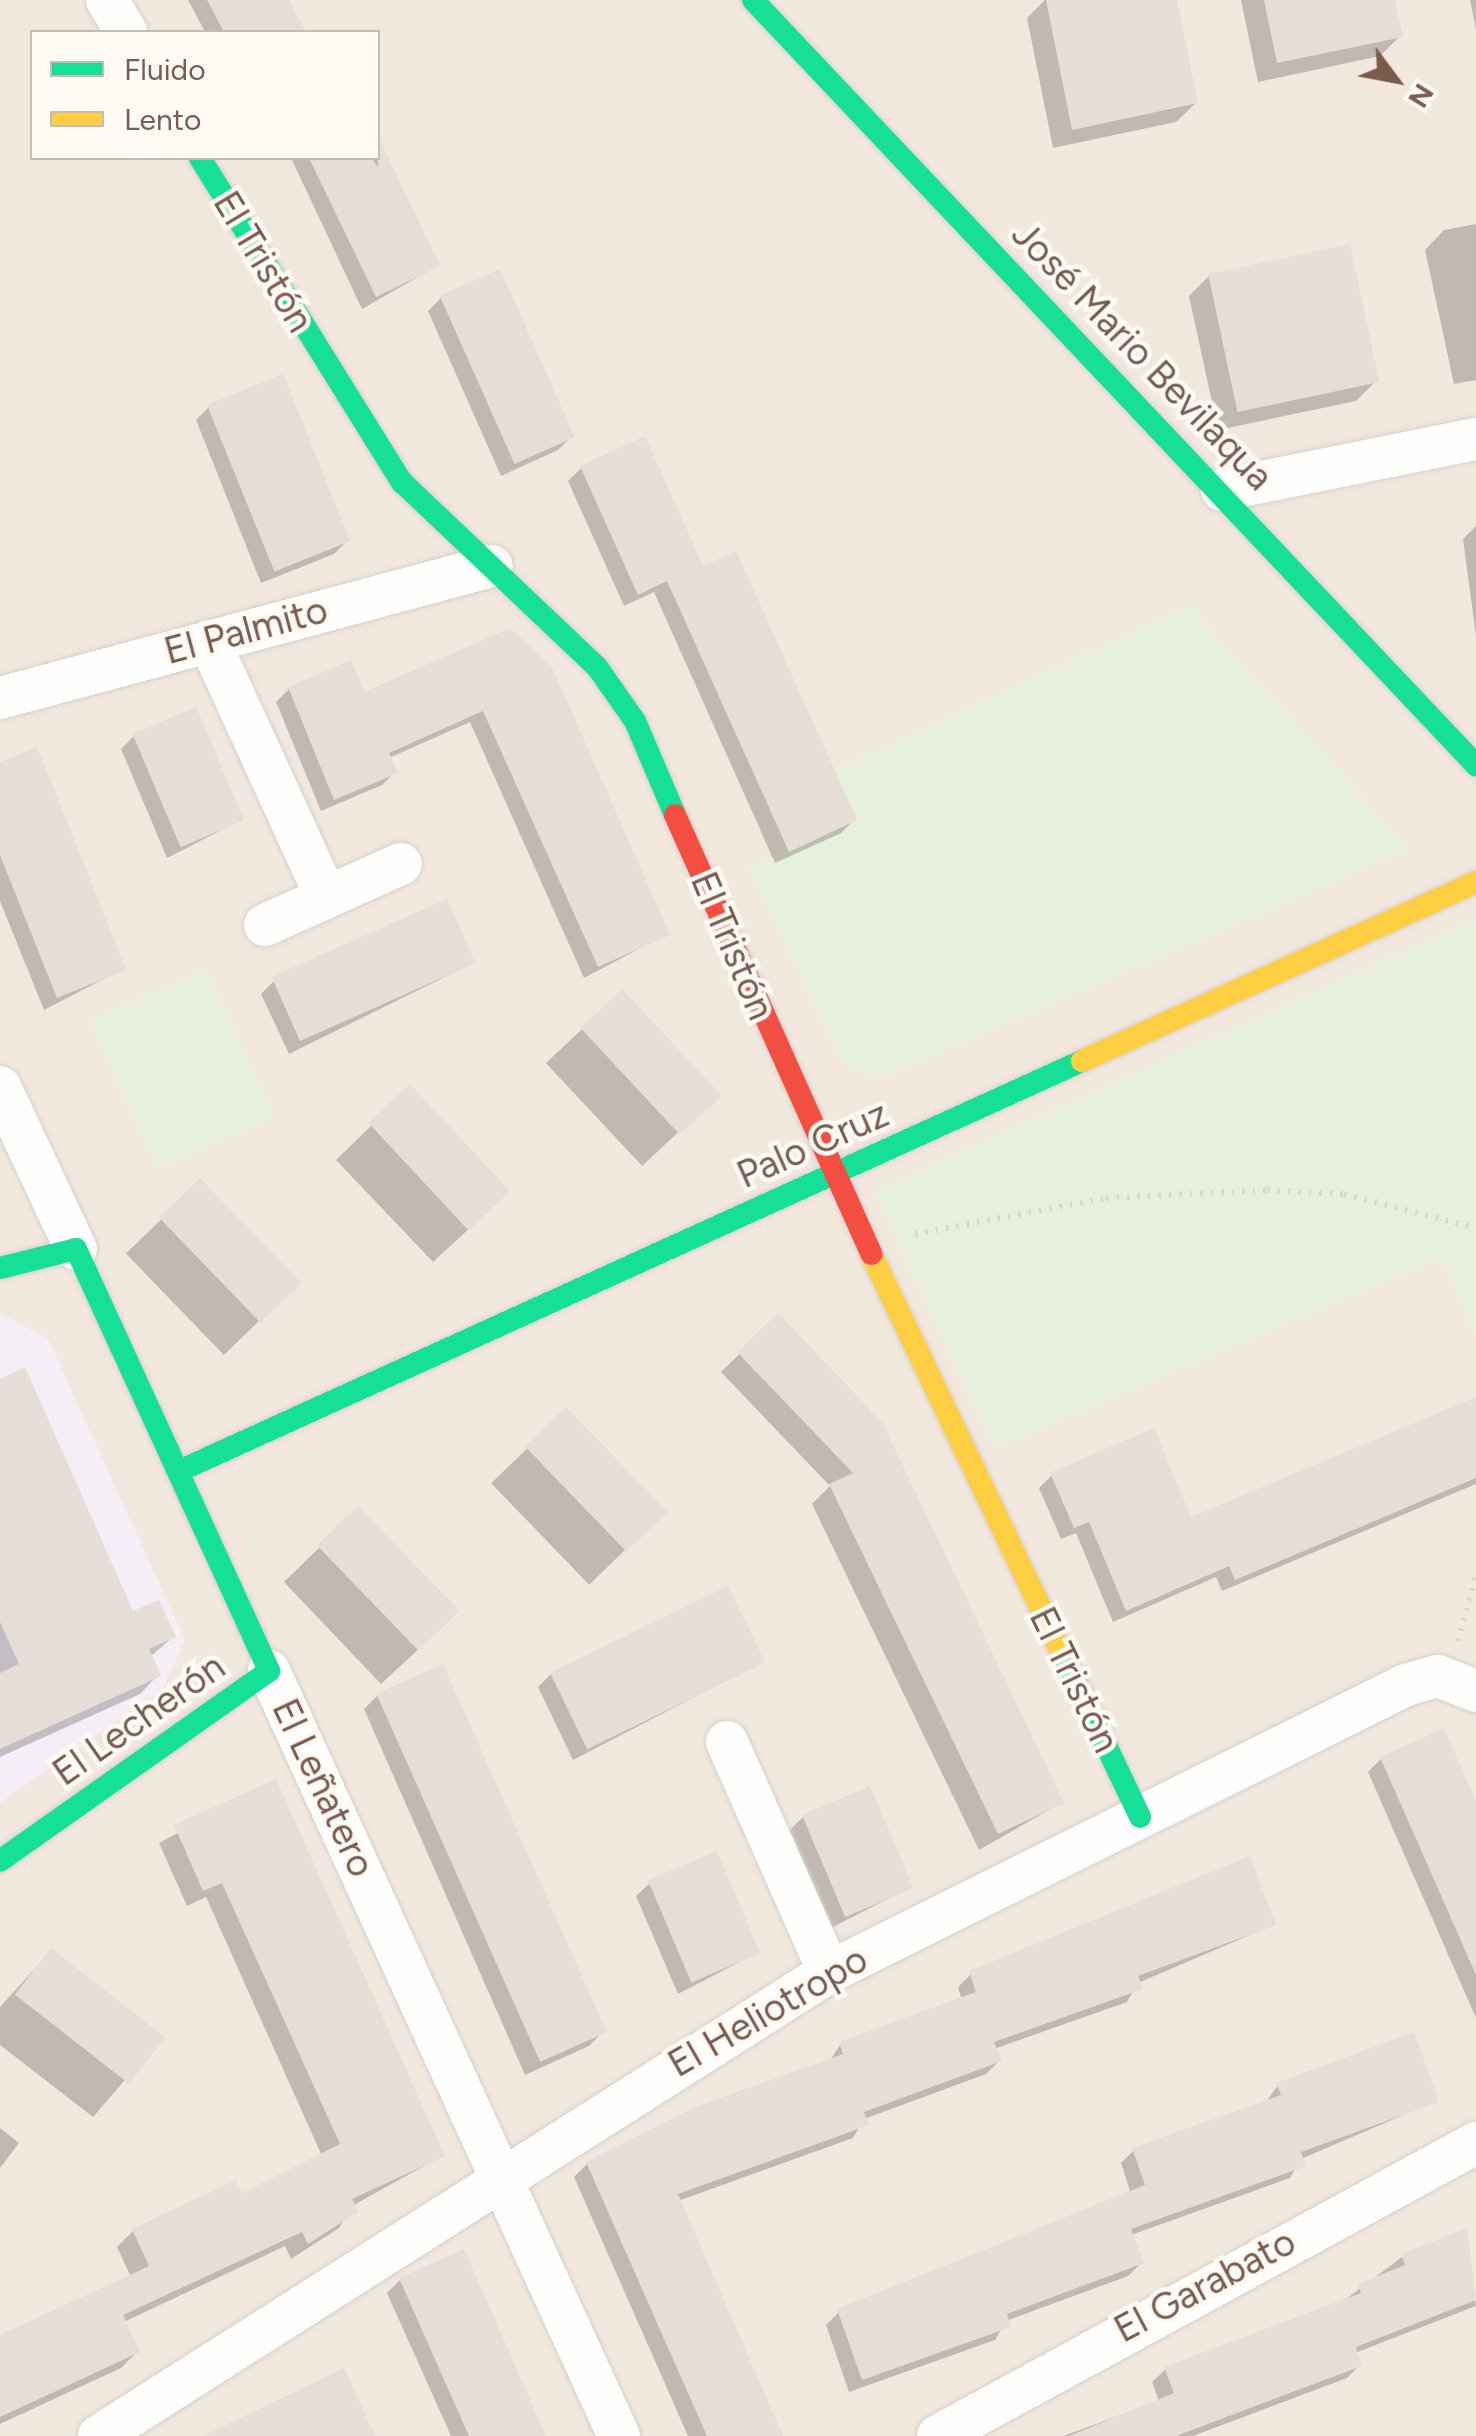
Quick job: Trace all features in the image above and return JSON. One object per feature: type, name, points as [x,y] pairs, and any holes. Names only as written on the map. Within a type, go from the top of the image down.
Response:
[{"type":"street","points":[[107,0],[125,30]]},
{"type":"street","name":"José Mario Bevilaqua","points":[[753,0],[1222,490],[1476,765]]},
{"type":"street","name":"El Tristón","points":[[201,160],[359,424],[402,482],[597,667],[634,721],[864,1244],[1140,1817]]},
{"type":"street","points":[[1222,490],[1476,439]]},
{"type":"street","name":"El Palmito","points":[[0,698],[492,566]]},
{"type":"street","points":[[209,640],[326,897]]},
{"type":"street","points":[[265,925],[401,864]]},
{"type":"street","name":"Palo Cruz","points":[[179,1471],[1476,882]]},
{"type":"street","name":"El Leñatero","points":[[0,1087],[619,2436]]},
{"type":"street","points":[[0,1268],[76,1249]]},
{"type":"street","name":"El Lecherón","points":[[0,1861],[269,1671]]},
{"type":"street","name":"El Heliotropo","points":[[98,2436],[500,2173],[830,1972],[1406,1684],[1438,1676],[1471,1687]]},
{"type":"street","points":[[727,1742],[830,1972]]},
{"type":"street","name":"El Garabato","points":[[938,2436],[1476,2143]]},
{"type":"path","points":[[864,1244],[1188,1192],[1344,1194],[1473,1233]]},
{"type":"path","points":[[1471,1687],[1459,1617],[1476,1576]]},
{"type":"shaded area","points":[[0,0],[1476,0],[1476,2436],[0,2436]]},
{"type":"shaded area","points":[[0,1313],[48,1339],[185,1640],[163,1688],[0,1803]]},
{"type":"green space","points":[[1189,605],[1410,849],[877,1080],[844,1064],[748,869],[856,820],[834,770]]},
{"type":"green space","points":[[1476,918],[1476,1336],[1441,1258],[994,1449],[874,1191]]},
{"type":"green space","points":[[207,968],[273,1117],[156,1169],[90,1020]]},
{"type":"building","points":[[207,0],[289,0],[305,30],[223,30]]},
{"type":"building","points":[[1046,0],[1177,0],[1198,103],[1072,130]]},
{"type":"building","points":[[1264,0],[1395,0],[1403,37],[1277,63]]},
{"type":"building","points":[[380,140],[440,266],[376,297],[310,160],[373,160],[378,168]]},
{"type":"building","points":[[1350,244],[1379,382],[1237,412],[1208,274]]},
{"type":"building","points":[[500,269],[575,437],[515,464],[440,296]]},
{"type":"building","points":[[283,374],[350,541],[274,572],[207,405]]},
{"type":"building","points":[[645,436],[703,566],[736,551],[857,820],[789,852],[667,581],[638,595],[580,466]]},
{"type":"building","points":[[510,628],[552,667],[670,935],[598,967],[483,711],[389,753],[398,773],[334,800],[288,687],[351,660],[364,692]]},
{"type":"building","points":[[196,707],[244,820],[181,847],[132,734]]},
{"type":"building","points":[[37,747],[126,970],[57,998],[0,855],[0,762]]},
{"type":"building","points":[[447,899],[475,963],[300,1041],[272,977]]},
{"type":"building","points":[[622,989],[722,1096],[680,1135],[580,1028]]},
{"type":"building","points":[[410,1084],[510,1192],[469,1230],[368,1123]]},
{"type":"building","points":[[200,1178],[301,1283],[260,1323],[159,1218]]},
{"type":"building","points":[[778,1313],[882,1422],[1064,1803],[998,1834],[829,1484],[853,1473],[737,1352]]},
{"type":"building","points":[[25,1367],[133,1611],[159,1600],[176,1637],[149,1649],[161,1676],[0,1749],[0,1673],[19,1664],[0,1622],[0,1379]]},
{"type":"building","points":[[1476,1397],[1476,1478],[1235,1580],[1229,1566],[1126,1611],[1089,1522],[1074,1528],[1050,1473],[1154,1428],[1191,1517]]},
{"type":"building","points":[[566,1407],[667,1512],[626,1552],[525,1447]]},
{"type":"building","points":[[358,1506],[459,1611],[418,1651],[317,1546]]},
{"type":"building","points":[[728,1586],[765,1662],[587,1749],[550,1673]]},
{"type":"building","points":[[443,1664],[607,2032],[540,2062],[376,1694]]},
{"type":"building","points":[[1444,1728],[1476,1801],[1476,1975],[1380,1757]]},
{"type":"building","points":[[276,1779],[445,2156],[352,2199],[358,2212],[308,2244],[302,2232],[123,2315],[140,2352],[0,2417],[0,2335],[149,2266],[132,2229],[236,2180],[242,2193],[340,2144],[222,1883],[203,1891],[174,1825]]},
{"type":"building","points":[[870,1786],[913,1888],[845,1917],[802,1815]]},
{"type":"building","points":[[717,1851],[760,1953],[691,1982],[648,1880]]},
{"type":"building","points":[[1250,1856],[1276,1925],[1138,1976],[1143,1989],[994,2042],[1002,2061],[864,2112],[869,2125],[678,2194],[783,2436],[707,2436],[586,2162],[695,2107],[843,2054],[839,2042],[976,1992],[969,1971]]},
{"type":"building","points":[[51,1948],[165,2037],[129,2084],[15,1994]]},
{"type":"building","points":[[1414,2032],[1439,2102],[1301,2152],[1306,2166],[1131,2229],[1144,2263],[1007,2314],[1011,2327],[862,2380],[837,2309],[1145,2185],[1132,2148],[1281,2095],[1276,2083]]},
{"type":"building","points":[[1467,2228],[1476,2300],[1356,2347],[1362,2366],[1176,2436],[1069,2436],[1174,2393],[1164,2367],[1361,2293],[1358,2284],[1405,2265],[1401,2254]]},
{"type":"building","points":[[464,2249],[546,2436],[469,2436],[399,2278]]},
{"type":"building","points":[[344,2368],[375,2436],[203,2436]]},
{"type":"traffic: fast","points":[[753,0],[1476,765]]},
{"type":"traffic: fast","points":[[201,160],[402,482],[597,667],[635,721],[675,815]]},
{"type":"traffic: fast","points":[[179,1471],[1082,1061]]},
{"type":"traffic: fast","points":[[0,1268],[76,1249],[269,1671],[0,1861]]},
{"type":"traffic: fast","points":[[1060,1649],[1140,1817]]},
{"type":"traffic: slow","points":[[1082,1061],[1476,882]]},
{"type":"traffic: slow","points":[[871,1254],[1060,1649]]},
{"type":"traffic: jam","points":[[675,815],[871,1254]]}]
